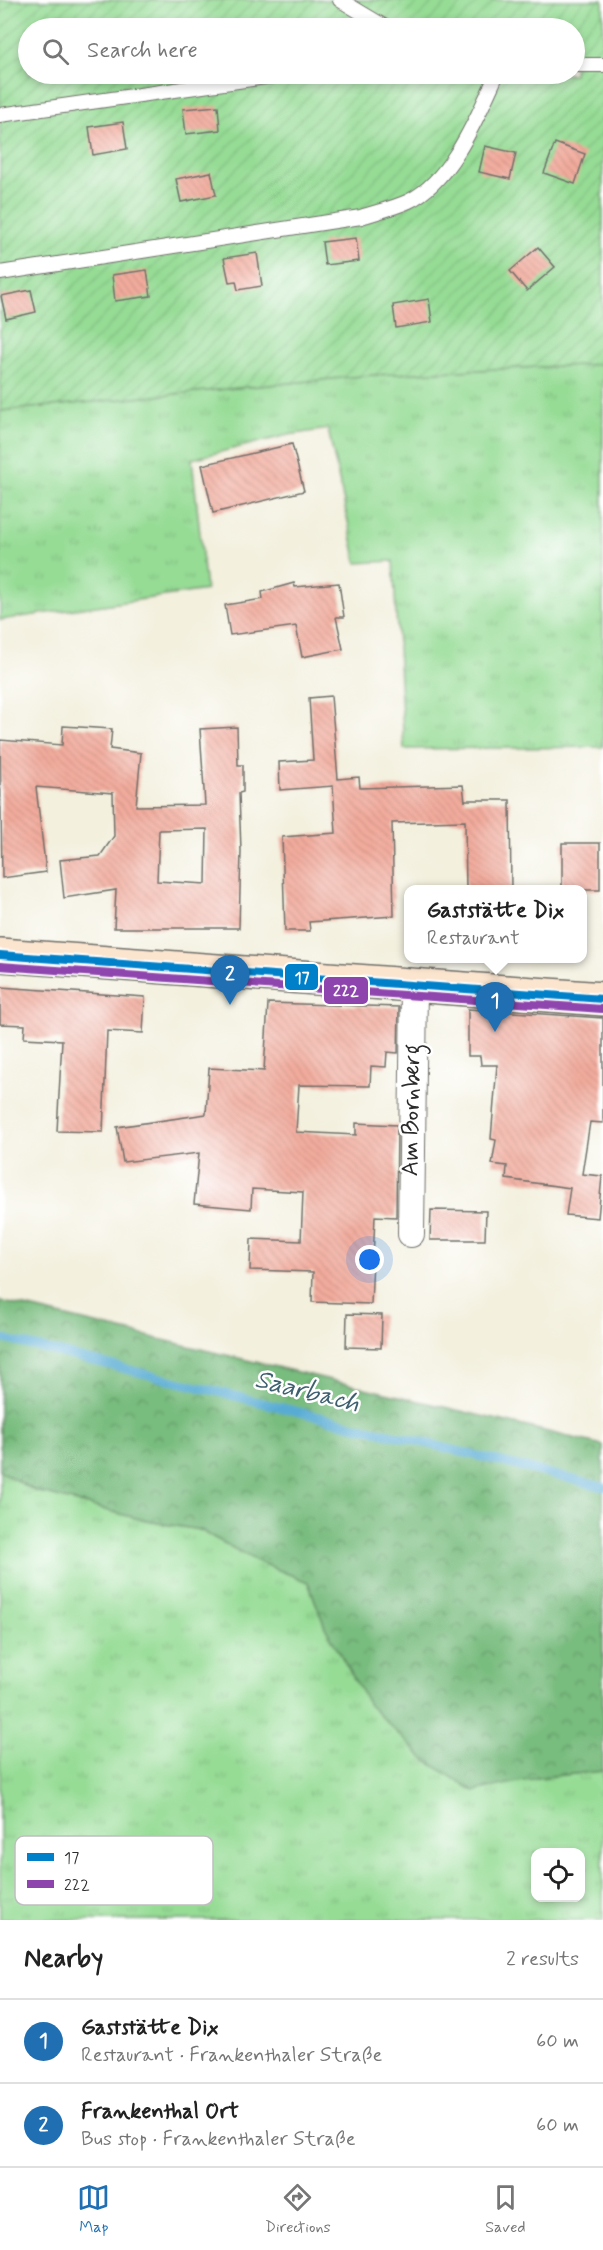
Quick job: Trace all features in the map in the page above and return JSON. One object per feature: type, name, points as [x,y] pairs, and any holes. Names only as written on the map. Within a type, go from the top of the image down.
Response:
[{"type":"main road","points":[[0,955],[603,999]]},
{"type":"street","name":"Am Bornberg","points":[[411,1234],[414,986]]},
{"type":"lane","points":[[340,0],[370,18]]},
{"type":"lane","points":[[585,65],[603,64]]},
{"type":"lane","points":[[0,115],[217,84]]},
{"type":"lane","points":[[0,273],[360,217],[410,201],[435,182],[460,148],[492,84]]},
{"type":"green space","points":[[0,0],[603,0],[603,364],[372,375],[0,411]]},
{"type":"green space","points":[[603,364],[603,747],[404,749],[393,561],[357,563],[328,429],[288,435],[192,459],[206,590],[0,620],[0,411],[372,375]]},
{"type":"green space","points":[[0,1301],[603,1445],[603,1771],[543,1777],[474,1791],[426,1761],[369,1705],[325,1627],[308,1582],[255,1560],[200,1530],[147,1521],[35,1491],[0,1471]]},
{"type":"green space","points":[[0,1471],[35,1491],[147,1521],[200,1530],[255,1560],[308,1582],[325,1627],[369,1705],[543,1777],[603,1771],[603,1920],[0,1920]]},
{"type":"building","points":[[218,106],[220,130],[186,134],[183,109]]},
{"type":"building","points":[[123,122],[127,149],[93,155],[89,127]]},
{"type":"building","points":[[555,143],[585,154],[575,184],[544,173]]},
{"type":"building","points":[[485,146],[516,153],[510,179],[479,172]]},
{"type":"building","points":[[211,172],[216,195],[181,202],[176,179]]},
{"type":"building","points":[[356,238],[359,261],[325,265],[322,242]]},
{"type":"building","points":[[538,247],[555,267],[527,291],[510,271]]},
{"type":"building","points":[[257,253],[262,286],[238,290],[236,281],[229,282],[224,258]]},
{"type":"building","points":[[147,270],[151,296],[115,301],[112,275]]},
{"type":"building","points":[[31,290],[36,312],[6,319],[1,296]]},
{"type":"building","points":[[429,299],[432,322],[396,328],[393,305]]},
{"type":"building","points":[[292,444],[304,491],[213,513],[202,465]]},
{"type":"building","points":[[294,583],[295,587],[339,583],[344,617],[336,617],[343,649],[302,657],[296,626],[230,635],[225,605],[263,599],[262,592]]},
{"type":"building","points":[[331,696],[338,779],[359,777],[360,788],[463,785],[465,802],[465,800],[510,800],[511,885],[466,885],[465,821],[392,823],[394,916],[309,922],[310,931],[285,931],[282,837],[336,833],[333,786],[280,790],[279,762],[313,760],[309,698]]},
{"type":"building","points":[[63,726],[112,729],[110,749],[141,753],[136,806],[205,805],[200,729],[237,727],[238,765],[243,765],[243,792],[239,793],[241,851],[239,928],[114,928],[116,890],[64,898],[60,860],[100,856],[114,836],[113,793],[36,787],[46,872],[2,878],[0,740],[62,745]],"holes":[[[207,829],[206,884],[157,881],[159,830]]]},
{"type":"building","points":[[562,843],[600,843],[600,890],[587,890],[587,885],[562,885]]},
{"type":"building","points":[[0,987],[145,997],[143,1033],[107,1031],[103,1132],[57,1131],[62,1040],[24,1038],[25,1025],[0,1024]]},
{"type":"building","points":[[268,1003],[399,1007],[398,1053],[387,1052],[386,1067],[371,1066],[370,1086],[299,1085],[296,1132],[356,1135],[356,1123],[397,1125],[396,1217],[375,1216],[371,1304],[312,1302],[313,1272],[250,1270],[251,1239],[301,1241],[303,1192],[252,1189],[251,1209],[194,1204],[199,1153],[123,1162],[117,1127],[206,1114],[209,1068],[264,1071]]},
{"type":"building","points":[[468,1009],[603,1018],[603,1123],[590,1122],[582,1174],[602,1176],[598,1218],[566,1215],[570,1188],[506,1179],[507,1166],[492,1164],[496,1140],[491,1139],[497,1065],[481,1065],[480,1056],[468,1056]]},
{"type":"building","points":[[431,1210],[486,1211],[485,1240],[430,1240]]},
{"type":"building","points":[[347,1314],[382,1315],[381,1348],[346,1347]]},
{"type":"waterway","name":"Saarbach","points":[[0,1338],[603,1487]]},
{"type":"transit line","name":"17","points":[[0,955],[603,999]]},
{"type":"transit line","name":"222","points":[[0,966],[602,1009]]},
{"type":"place","name":"Frankenthal Ort","points":[[230,1005]]},
{"type":"place","name":"Gaststätte Dix","points":[[495,1032]]}]
